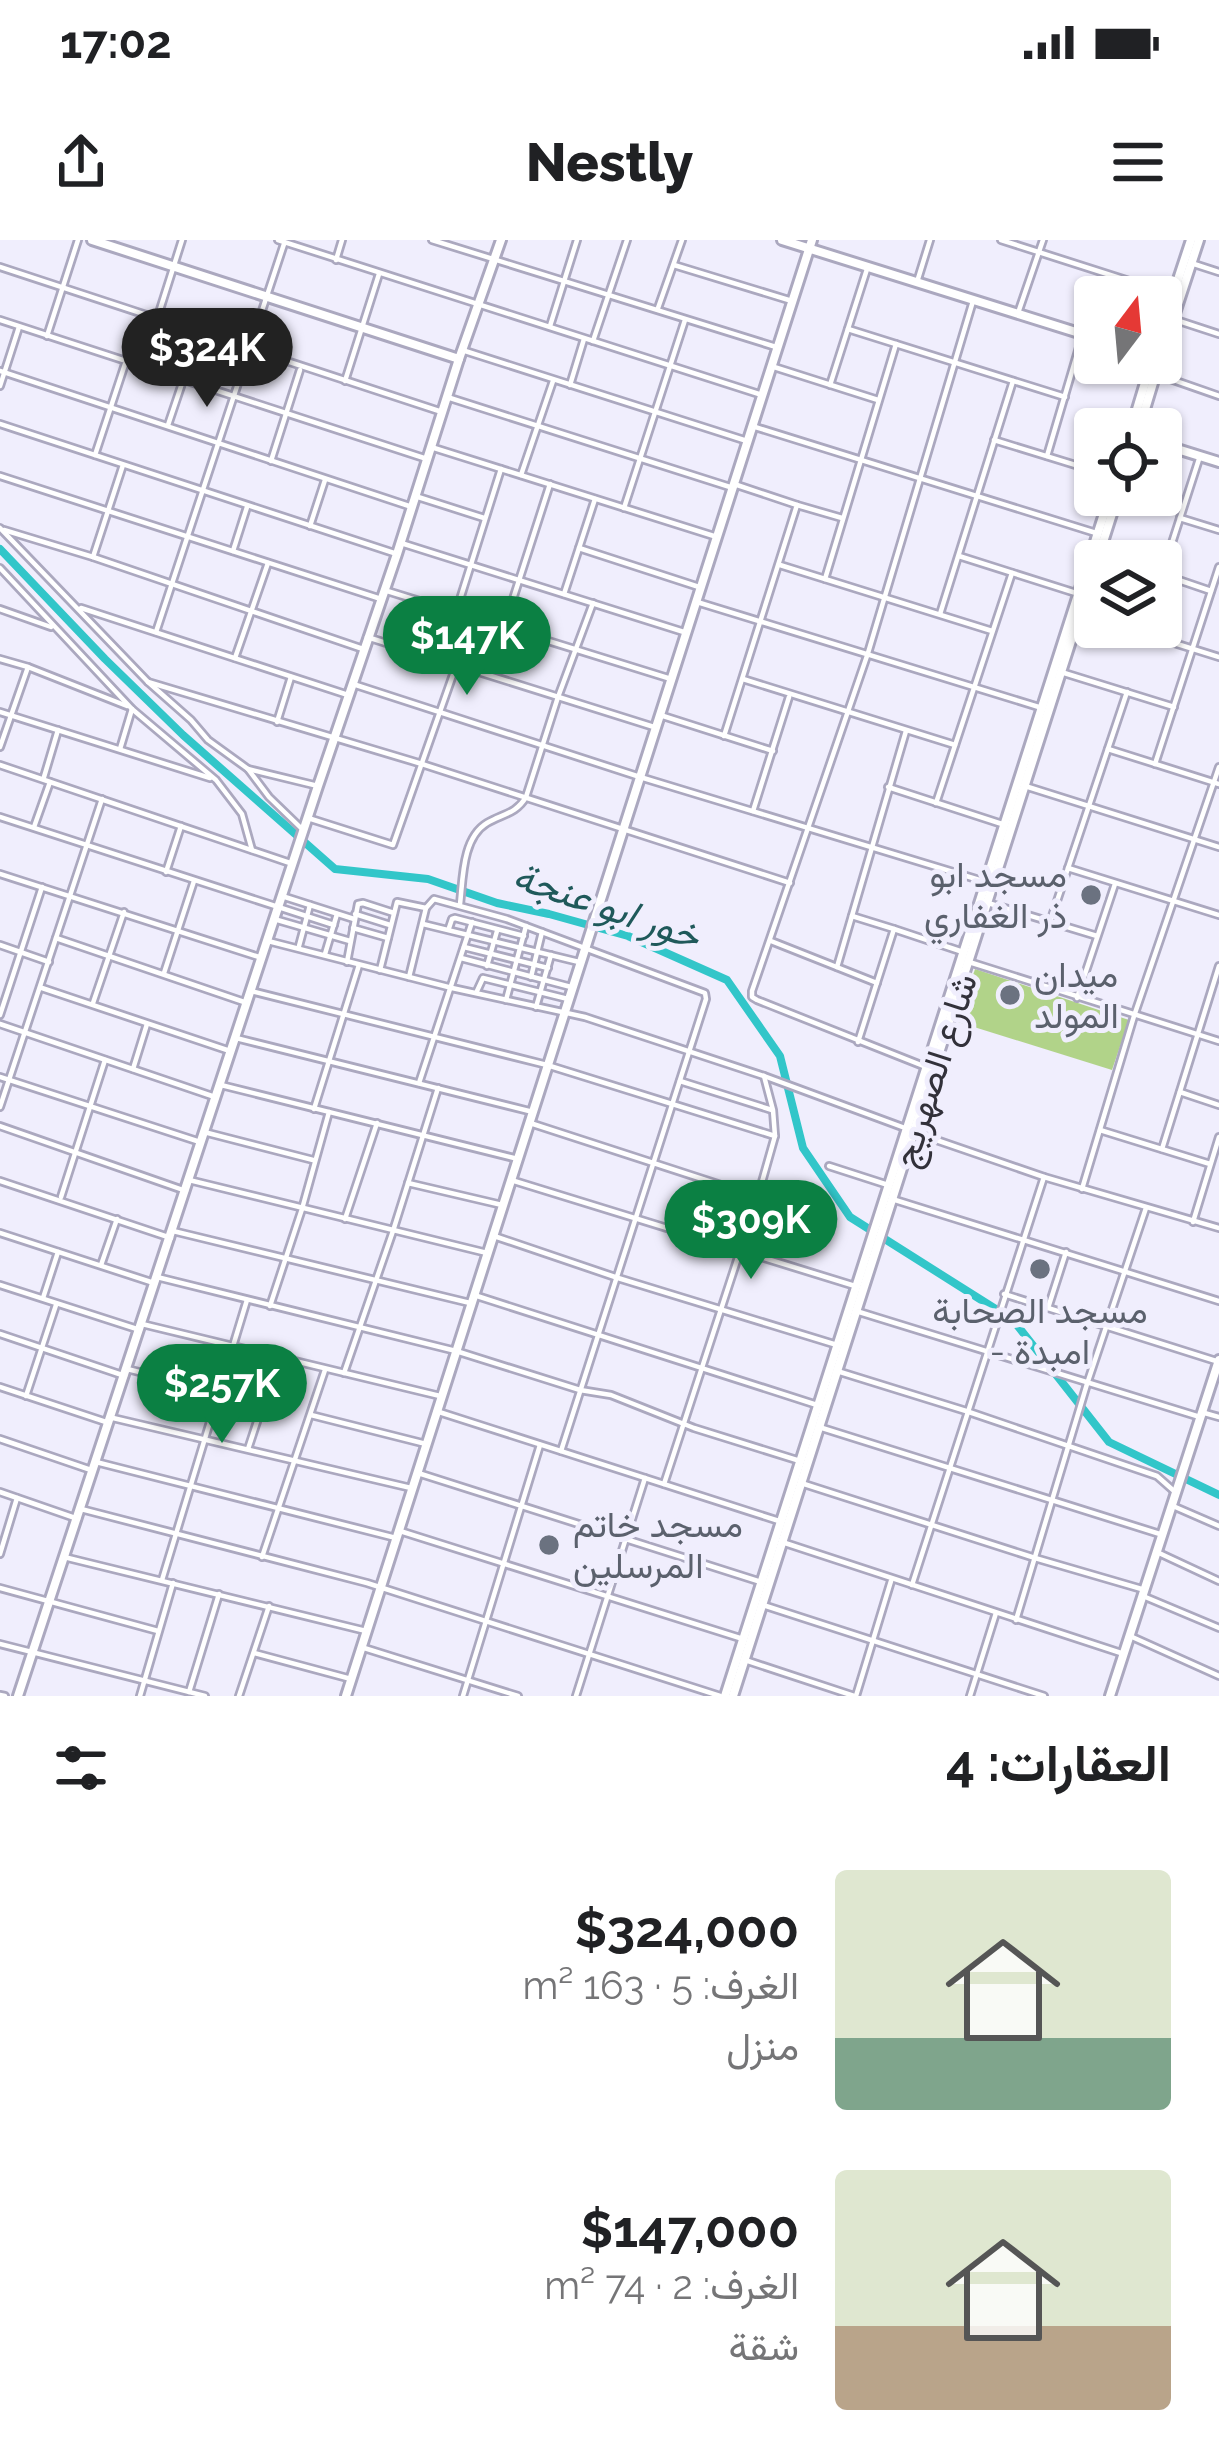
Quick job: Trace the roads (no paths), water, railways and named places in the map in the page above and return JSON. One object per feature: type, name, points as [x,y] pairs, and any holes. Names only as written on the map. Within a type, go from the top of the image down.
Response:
[{"type":"street","points":[[47,336],[78,240]]},
{"type":"street","points":[[92,240],[361,328],[553,380],[747,442]]},
{"type":"street","points":[[157,319],[182,240]]},
{"type":"street","points":[[336,260],[342,240]]},
{"type":"street","points":[[432,240],[777,347]]},
{"type":"street","points":[[18,1696],[501,240]]},
{"type":"street","points":[[550,327],[578,240]]},
{"type":"street","points":[[593,341],[627,240]]},
{"type":"street","points":[[658,309],[682,240]]},
{"type":"street","points":[[782,240],[810,244],[1074,331]]},
{"type":"street","points":[[917,282],[930,240]]},
{"type":"street","points":[[1001,240],[1114,276]]},
{"type":"street","points":[[1018,314],[1042,240]]},
{"type":"street","points":[[1182,290],[1195,240]]},
{"type":"street","points":[[1181,276],[1195,240]]},
{"type":"street","points":[[156,632],[283,241],[762,394]]},
{"type":"street","points":[[346,1696],[810,244]]},
{"type":"street","points":[[1191,262],[1219,272]]},
{"type":"street","points":[[674,265],[792,301]]},
{"type":"street","points":[[830,385],[868,266]]},
{"type":"street","points":[[0,268],[442,412]]},
{"type":"street","points":[[345,381],[379,274]]},
{"type":"street","points":[[927,1067],[752,997],[868,653],[973,301]]},
{"type":"street","points":[[624,508],[686,318]]},
{"type":"street","points":[[0,320],[427,459]]},
{"type":"street","points":[[1182,322],[1219,334]]},
{"type":"street","points":[[0,386],[19,327]]},
{"type":"street","points":[[848,329],[1065,397]]},
{"type":"street","points":[[168,426],[199,334]]},
{"type":"street","points":[[569,386],[584,339]]},
{"type":"street","points":[[825,579],[896,344]]},
{"type":"street","points":[[95,455],[125,362]]},
{"type":"street","points":[[771,366],[878,400]]},
{"type":"street","points":[[1047,457],[1074,366]]},
{"type":"street","points":[[271,461],[301,367]]},
{"type":"street","points":[[2,372],[412,507]]},
{"type":"street","points":[[1182,378],[1219,395]]},
{"type":"street","points":[[521,475],[553,380]]},
{"type":"street","points":[[940,614],[1013,381]]},
{"type":"street","points":[[447,397],[842,518]]},
{"type":"street","points":[[0,424],[397,554]]},
{"type":"street","points":[[752,426],[1097,534]]},
{"type":"street","points":[[994,440],[1074,465]]},
{"type":"street","points":[[431,447],[718,537]]},
{"type":"street","points":[[1182,450],[1219,462]]},
{"type":"street","points":[[1173,540],[1200,456]]},
{"type":"street","points":[[93,557],[123,464]]},
{"type":"street","points":[[456,612],[501,469]]},
{"type":"street","points":[[0,476],[268,563],[456,612],[672,680]]},
{"type":"street","points":[[309,527],[325,480]]},
{"type":"street","points":[[504,627],[550,484]]},
{"type":"street","points":[[415,496],[485,518]]},
{"type":"street","points":[[564,594],[595,499]]},
{"type":"street","points":[[724,736],[797,505]]},
{"type":"street","points":[[233,551],[247,507]]},
{"type":"street","name":"شارع الصهريج","points":[[1095,540],[1105,516]]},
{"type":"street","points":[[1180,518],[1219,530]]},
{"type":"street","points":[[1,528],[363,649]]},
{"type":"street","points":[[1,528],[148,682],[208,740],[248,769],[300,838]]},
{"type":"street","points":[[400,542],[688,633]]},
{"type":"street","points":[[579,548],[702,588]]},
{"type":"street","points":[[958,555],[1074,592]]},
{"type":"street","points":[[235,658],[268,563]]},
{"type":"street","points":[[779,565],[992,631]]},
{"type":"street","points":[[1155,764],[1219,566]]},
{"type":"street","points":[[0,568],[132,709],[216,780],[242,814],[252,850]]},
{"type":"street","points":[[937,803],[1012,572]]},
{"type":"street","points":[[1182,581],[1211,591]]},
{"type":"street","points":[[697,602],[1042,707]]},
{"type":"street","points":[[460,904],[467,854],[476,833],[516,810],[526,797],[593,603]]},
{"type":"street","points":[[76,606],[348,695]]},
{"type":"street","points":[[0,609],[53,628]]},
{"type":"street","name":"شارع الصهريج","points":[[878,1228],[892,1198],[927,1067],[1074,609]]},
{"type":"street","points":[[307,818],[393,845],[473,618]]},
{"type":"street","name":"شارع الصهريج","points":[[878,1228],[888,1185],[969,962],[1074,634]]},
{"type":"street","points":[[367,637],[656,728]]},
{"type":"street","points":[[1182,646],[1219,657]]},
{"type":"street","points":[[0,659],[132,709]]},
{"type":"street","points":[[0,747],[28,667]]},
{"type":"street","points":[[1061,672],[1174,706]]},
{"type":"street","points":[[277,722],[291,677]]},
{"type":"street","points":[[742,679],[956,746]]},
{"type":"street","points":[[148,682],[422,764],[790,883]]},
{"type":"street","points":[[352,684],[986,882]]},
{"type":"street","points":[[1050,922],[1127,692]]},
{"type":"street","points":[[753,812],[790,694]]},
{"type":"street","points":[[120,749],[132,709]]},
{"type":"street","points":[[0,712],[216,780]]},
{"type":"street","points":[[660,715],[773,751]]},
{"type":"street","points":[[34,827],[58,730]]},
{"type":"street","points":[[837,967],[906,730]]},
{"type":"street","points":[[1108,748],[1216,783]]},
{"type":"street","points":[[0,765],[292,863]]},
{"type":"street","points":[[1082,1189],[1219,766]]},
{"type":"street","points":[[248,769],[317,786]]},
{"type":"street","points":[[1025,786],[1219,847]]},
{"type":"street","points":[[888,788],[1005,825]]},
{"type":"street","points":[[0,1107],[102,799]]},
{"type":"street","points":[[0,817],[194,881],[304,928],[351,941]]},
{"type":"street","points":[[166,872],[181,826]]},
{"type":"street","points":[[1068,868],[1219,916]]},
{"type":"street","points":[[0,874],[262,958]]},
{"type":"street","points":[[164,975],[194,881]]},
{"type":"street","points":[[1077,998],[1115,882]]},
{"type":"street","points":[[0,1015],[42,887]]},
{"type":"street","points":[[282,896],[392,926]]},
{"type":"street","points":[[409,977],[426,908],[434,899],[493,914],[705,993],[561,1451]]},
{"type":"street","points":[[380,970],[397,902],[426,908]]},
{"type":"street","points":[[347,962],[360,903],[396,914]]},
{"type":"street","points":[[988,903],[1097,937]]},
{"type":"street","points":[[298,949],[310,905]]},
{"type":"street","points":[[369,933],[377,908]]},
{"type":"street","points":[[92,1005],[124,912]]},
{"type":"street","points":[[276,914],[334,925]]},
{"type":"street","points":[[324,956],[337,914]]},
{"type":"street","points":[[489,926],[493,914]]},
{"type":"street","points":[[852,916],[964,952]]},
{"type":"street","points":[[448,930],[454,918],[524,936]]},
{"type":"street","points":[[419,1083],[472,922]]},
{"type":"street","points":[[422,924],[579,962]]},
{"type":"street","points":[[506,1000],[526,926]]},
{"type":"street","points":[[353,928],[389,938]]},
{"type":"street","points":[[489,980],[497,929]]},
{"type":"street","points":[[858,1042],[894,929]]},
{"type":"street","points":[[531,976],[542,932]]},
{"type":"street","points":[[56,938],[247,1003]]},
{"type":"street","points":[[268,940],[586,1017],[1044,1177],[1219,1228]]},
{"type":"street","points":[[770,941],[877,983]]},
{"type":"street","points":[[0,945],[49,962]]},
{"type":"street","points":[[464,947],[548,968]]},
{"type":"street","points":[[536,1007],[551,955]]},
{"type":"street","points":[[461,958],[572,987]]},
{"type":"street","points":[[500,982],[506,958]]},
{"type":"street","points":[[969,962],[1219,1041]]},
{"type":"street","points":[[314,1109],[359,965]]},
{"type":"street","points":[[1162,1149],[1218,971]]},
{"type":"street","points":[[477,993],[481,979],[568,999]]},
{"type":"street","points":[[41,987],[230,1052]]},
{"type":"street","points":[[251,991],[547,1065],[775,1136]]},
{"type":"street","points":[[0,1024],[215,1097]]},
{"type":"street","points":[[133,1069],[146,1024]]},
{"type":"street","points":[[235,1038],[533,1112]]},
{"type":"street","points":[[60,1199],[106,1060]]},
{"type":"street","points":[[0,1076],[90,1107],[202,1137],[314,1160]]},
{"type":"street","points":[[664,1484],[775,1136],[764,1076]]},
{"type":"street","points":[[680,1081],[773,1110]]},
{"type":"street","points":[[219,1085],[518,1160]]},
{"type":"street","points":[[344,1374],[438,1088]]},
{"type":"street","points":[[1180,1092],[1219,1105]]},
{"type":"street","points":[[270,1306],[328,1112]]},
{"type":"street","points":[[530,1123],[826,1219]]},
{"type":"street","points":[[345,1219],[377,1124]]},
{"type":"street","points":[[0,1126],[188,1186],[488,1253]]},
{"type":"street","points":[[1100,1130],[1210,1164]]},
{"type":"street","points":[[1193,1222],[1219,1137]]},
{"type":"street","points":[[830,1166],[888,1185]]},
{"type":"street","points":[[912,1585],[1044,1177]]},
{"type":"street","points":[[512,1180],[855,1286]]},
{"type":"street","points":[[0,1181],[172,1234],[473,1299],[818,1405]]},
{"type":"street","points":[[408,1183],[503,1205]]},
{"type":"street","points":[[892,1198],[1219,1301]]},
{"type":"street","points":[[1016,1620],[1146,1208]]},
{"type":"street","points":[[100,1267],[117,1219]]},
{"type":"street","points":[[726,1696],[745,1660],[763,1605],[878,1228]]},
{"type":"street","points":[[0,1233],[100,1267],[456,1351],[580,1390],[611,1395],[682,1424],[800,1461]]},
{"type":"street","points":[[494,1236],[837,1345]]},
{"type":"street","points":[[726,1696],[855,1286],[874,1242]]},
{"type":"street","points":[[42,1300],[58,1252]]},
{"type":"street","points":[[1048,1308],[1066,1252]]},
{"type":"street","points":[[0,1286],[141,1327],[441,1396]]},
{"type":"street","points":[[1004,1294],[1219,1361],[1112,1695]]},
{"type":"street","points":[[162,1580],[247,1300]]},
{"type":"street","points":[[26,1396],[56,1305]]},
{"type":"street","points":[[856,1310],[1088,1384],[1219,1417]]},
{"type":"street","points":[[0,1334],[126,1372],[217,1391]]},
{"type":"street","points":[[248,1450],[278,1358]]},
{"type":"street","points":[[262,1556],[325,1370]]},
{"type":"street","points":[[837,1371],[1156,1476],[1177,1493]]},
{"type":"street","points":[[0,1387],[110,1420],[411,1488]]},
{"type":"street","points":[[436,1411],[781,1522]]},
{"type":"street","points":[[311,1415],[426,1444]]},
{"type":"street","points":[[819,1427],[1163,1535]]},
{"type":"street","points":[[0,1439],[94,1466],[397,1534],[743,1639]]},
{"type":"street","points":[[463,1696],[540,1445]]},
{"type":"street","points":[[416,1472],[761,1582]]},
{"type":"street","points":[[576,1696],[645,1478]]},
{"type":"street","points":[[801,1483],[1144,1593],[1219,1628]]},
{"type":"street","points":[[0,1492],[381,1587],[726,1696]]},
{"type":"street","points":[[0,1554],[17,1498]]},
{"type":"street","points":[[1173,1506],[1219,1526]]},
{"type":"street","points":[[0,1524],[9,1527]]},
{"type":"street","points":[[782,1542],[1124,1654]]},
{"type":"street","points":[[1157,1552],[1219,1581]]},
{"type":"street","points":[[64,1557],[366,1631]]},
{"type":"street","points":[[745,1660],[855,1696],[892,1579]]},
{"type":"street","points":[[140,1696],[173,1582]]},
{"type":"street","points":[[0,1588],[158,1631]]},
{"type":"street","points":[[189,1692],[219,1594]]},
{"type":"street","points":[[763,1605],[1044,1696]]},
{"type":"street","points":[[239,1696],[269,1606]]},
{"type":"street","points":[[970,1696],[996,1613]]},
{"type":"street","points":[[1130,1636],[1219,1676]]},
{"type":"street","points":[[0,1644],[205,1696]]},
{"type":"street","points":[[361,1647],[518,1696]]},
{"type":"street","points":[[254,1653],[351,1679]]},
{"type":"waterway","name":"خور ابو عنجة","points":[[0,549],[183,735],[335,869],[428,879],[497,903],[628,936],[727,980],[780,1056],[803,1148],[850,1217],[1013,1320],[1109,1442],[1219,1495]]},
{"type":"place","name":"مسجد ابو ذر الغفاري","points":[[1091,895]]},
{"type":"place","name":"ميدان المولد","points":[[1010,995]]},
{"type":"place","name":"مسجد الصحابة - امبدة","points":[[1040,1269]]},
{"type":"place","name":"مسجد خاتم المرسلين","points":[[549,1545]]}]
